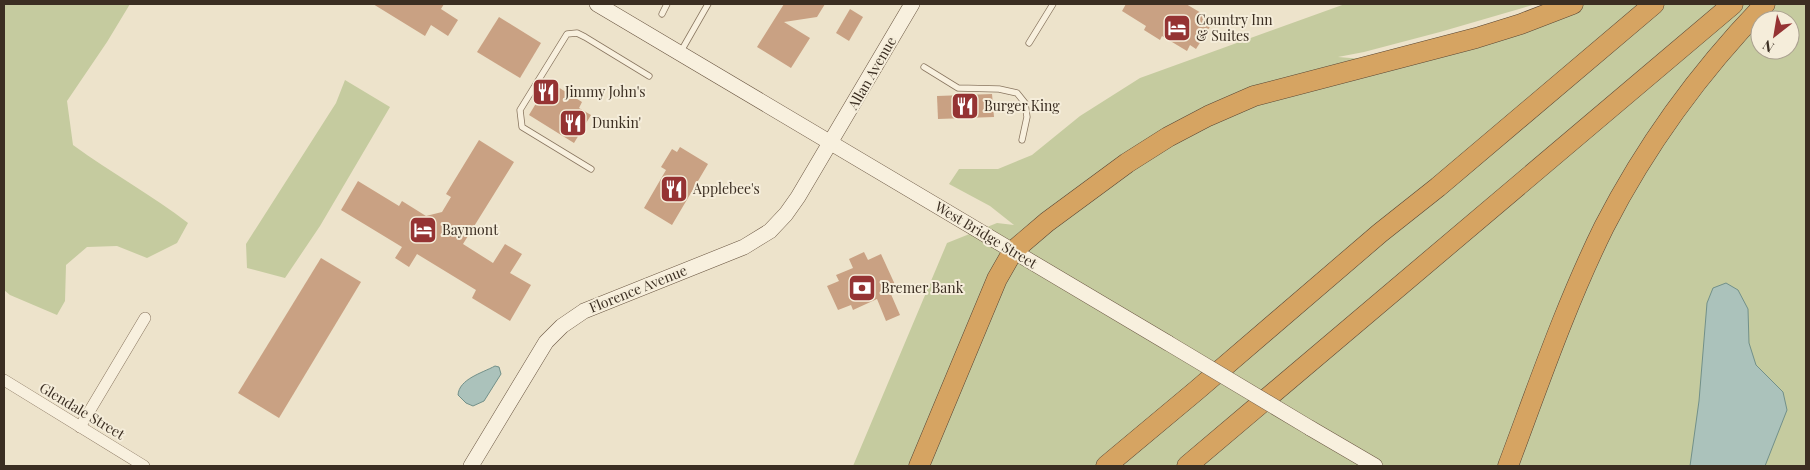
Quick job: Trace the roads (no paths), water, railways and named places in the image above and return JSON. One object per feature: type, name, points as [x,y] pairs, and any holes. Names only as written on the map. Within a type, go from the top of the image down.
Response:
[{"type":"highway","points":[[919,466],[997,278],[1013,251],[1047,222],[1127,163],[1168,137],[1208,116],[1254,96],[1476,38],[1522,24],[1573,4]]},
{"type":"highway","points":[[1106,466],[1380,233],[1445,181],[1654,4]]},
{"type":"highway","points":[[1187,466],[1733,4]]},
{"type":"highway","points":[[1508,466],[1583,274],[1604,227],[1627,185],[1677,107],[1709,66],[1765,4]]},
{"type":"main road","name":"West Bridge Street","points":[[597,4],[1375,466]]},
{"type":"main road","name":"Allan Avenue","points":[[831,142],[912,4]]},
{"type":"main road","name":"Florence Avenue","points":[[471,466],[537,353],[553,333],[584,311],[744,247],[770,232],[794,202],[831,142]]},
{"type":"street","points":[[80,427],[145,318]]},
{"type":"street","name":"Glendale Street","points":[[4,380],[144,466]]},
{"type":"lane","points":[[662,14],[668,4]]},
{"type":"lane","points":[[680,53],[708,4]]},
{"type":"lane","points":[[1029,43],[1053,4]]},
{"type":"lane","points":[[591,169],[522,127],[520,110],[567,34],[577,32],[649,76]]},
{"type":"lane","points":[[924,67],[958,88],[999,89],[1017,93],[1025,103],[1027,117],[1022,140]]},
{"type":"water","points":[[1726,283],[1738,290],[1748,309],[1749,343],[1756,365],[1783,392],[1787,410],[1765,466],[1690,466],[1699,401],[1707,303],[1713,288]]},
{"type":"water","points":[[495,366],[499,367],[501,374],[484,401],[473,406],[466,403],[458,395],[459,389],[467,381]]},
{"type":"place","name":"Country Inn & Suites","points":[[1177,28]]},
{"type":"place","name":"Jimmy John's","points":[[546,92]]},
{"type":"place","name":"Burger King","points":[[965,106]]},
{"type":"place","name":"Dunkin'","points":[[573,123]]},
{"type":"place","name":"Applebee's","points":[[674,189]]},
{"type":"place","name":"Baymont","points":[[423,230]]},
{"type":"place","name":"Bremer Bank","points":[[862,288]]}]
